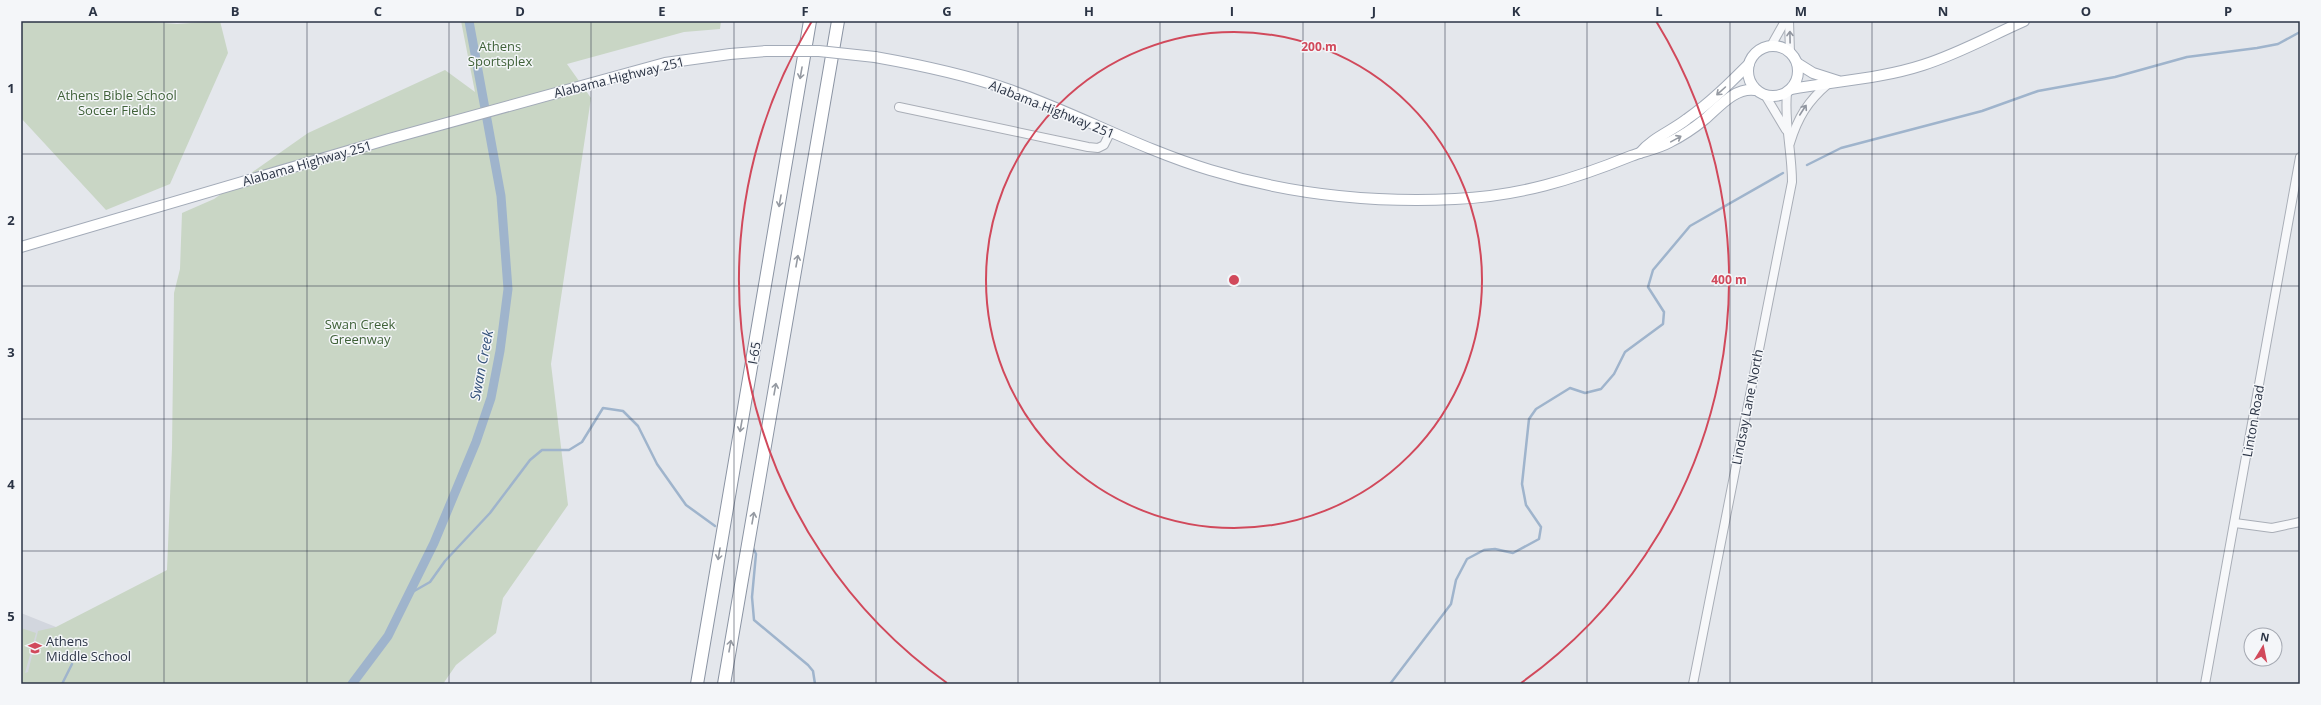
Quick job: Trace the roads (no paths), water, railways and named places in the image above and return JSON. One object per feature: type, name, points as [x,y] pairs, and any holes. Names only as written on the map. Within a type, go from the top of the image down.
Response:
[{"type":"highway","name":"I-65","points":[[697,684],[810,21]]},
{"type":"highway","points":[[724,684],[838,21]]},
{"type":"main road","points":[[1749,64],[1749,78],[1755,90],[1765,95],[1776,97],[1789,91],[1833,82],[1877,76],[1924,65],[1951,55],[2024,21]]},
{"type":"main road","points":[[1771,46],[1782,48],[1790,53],[1797,63],[1813,73],[1833,82]]},
{"type":"main road","name":"Alabama Highway 251","points":[[1640,153],[1646,145],[1673,129],[1701,109],[1749,64],[1754,54],[1760,49],[1771,46]]},
{"type":"main road","name":"Alabama Highway 251","points":[[21,247],[389,139],[448,124],[665,63],[730,54],[766,51],[819,51],[875,57],[942,70],[1007,89],[1110,132],[1209,170],[1301,191],[1374,199],[1458,199],[1512,193],[1579,177],[1640,153],[1649,151],[1680,136],[1740,91],[1755,90]]},
{"type":"main road","points":[[1789,91],[1797,76],[1797,63]]},
{"type":"street","points":[[1771,46],[1785,21]]},
{"type":"street","points":[[1788,21],[1790,53]]},
{"type":"street","points":[[1790,143],[1801,112],[1809,101],[1833,82]]},
{"type":"street","name":"Lindsay Lane North","points":[[1786,130],[1789,91]]},
{"type":"street","name":"Lindsay Lane North","points":[[1693,684],[1792,182],[1790,143],[1786,130],[1765,95]]},
{"type":"street","points":[[899,107],[1088,147],[1098,148],[1104,145],[1110,132]]},
{"type":"street","name":"Linton Road","points":[[2205,684],[2300,158]]},
{"type":"street","points":[[2235,523],[2272,528],[2300,522]]},
{"type":"waterway","name":"Swan Creek","points":[[352,684],[388,636],[434,543],[476,442],[491,398],[500,351],[508,289],[501,196],[469,21]]},
{"type":"waterway","points":[[1807,165],[1841,148],[1982,111],[2038,91],[2115,77],[2187,57],[2278,44],[2300,32]]},
{"type":"waterway","points":[[1390,684],[1451,604],[1456,580],[1467,559],[1484,550],[1495,549],[1513,553],[1539,539],[1541,527],[1526,505],[1522,484],[1529,419],[1536,409],[1570,388],[1585,393],[1601,389],[1614,374],[1625,352],[1663,324],[1664,312],[1648,287],[1653,270],[1690,226],[1783,173]]},
{"type":"waterway","points":[[409,594],[430,582],[445,561],[490,513],[530,460],[542,450],[569,450],[582,442],[603,408],[623,411],[638,426],[657,464],[686,505],[715,526]]},
{"type":"waterway","points":[[752,546],[756,554],[752,597],[754,620],[808,665],[813,671],[815,684]]},
{"type":"waterway","points":[[62,684],[72,664]]},
{"type":"place","name":"Athens Middle School","points":[[35,648]]},
{"type":"park label","name":"Athens Sportsplex","points":[[500,54]]},
{"type":"park label","name":"Athens Bible School Soccer Fields","points":[[117,102]]},
{"type":"park label","name":"Swan Creek Greenway","points":[[360,332]]}]
